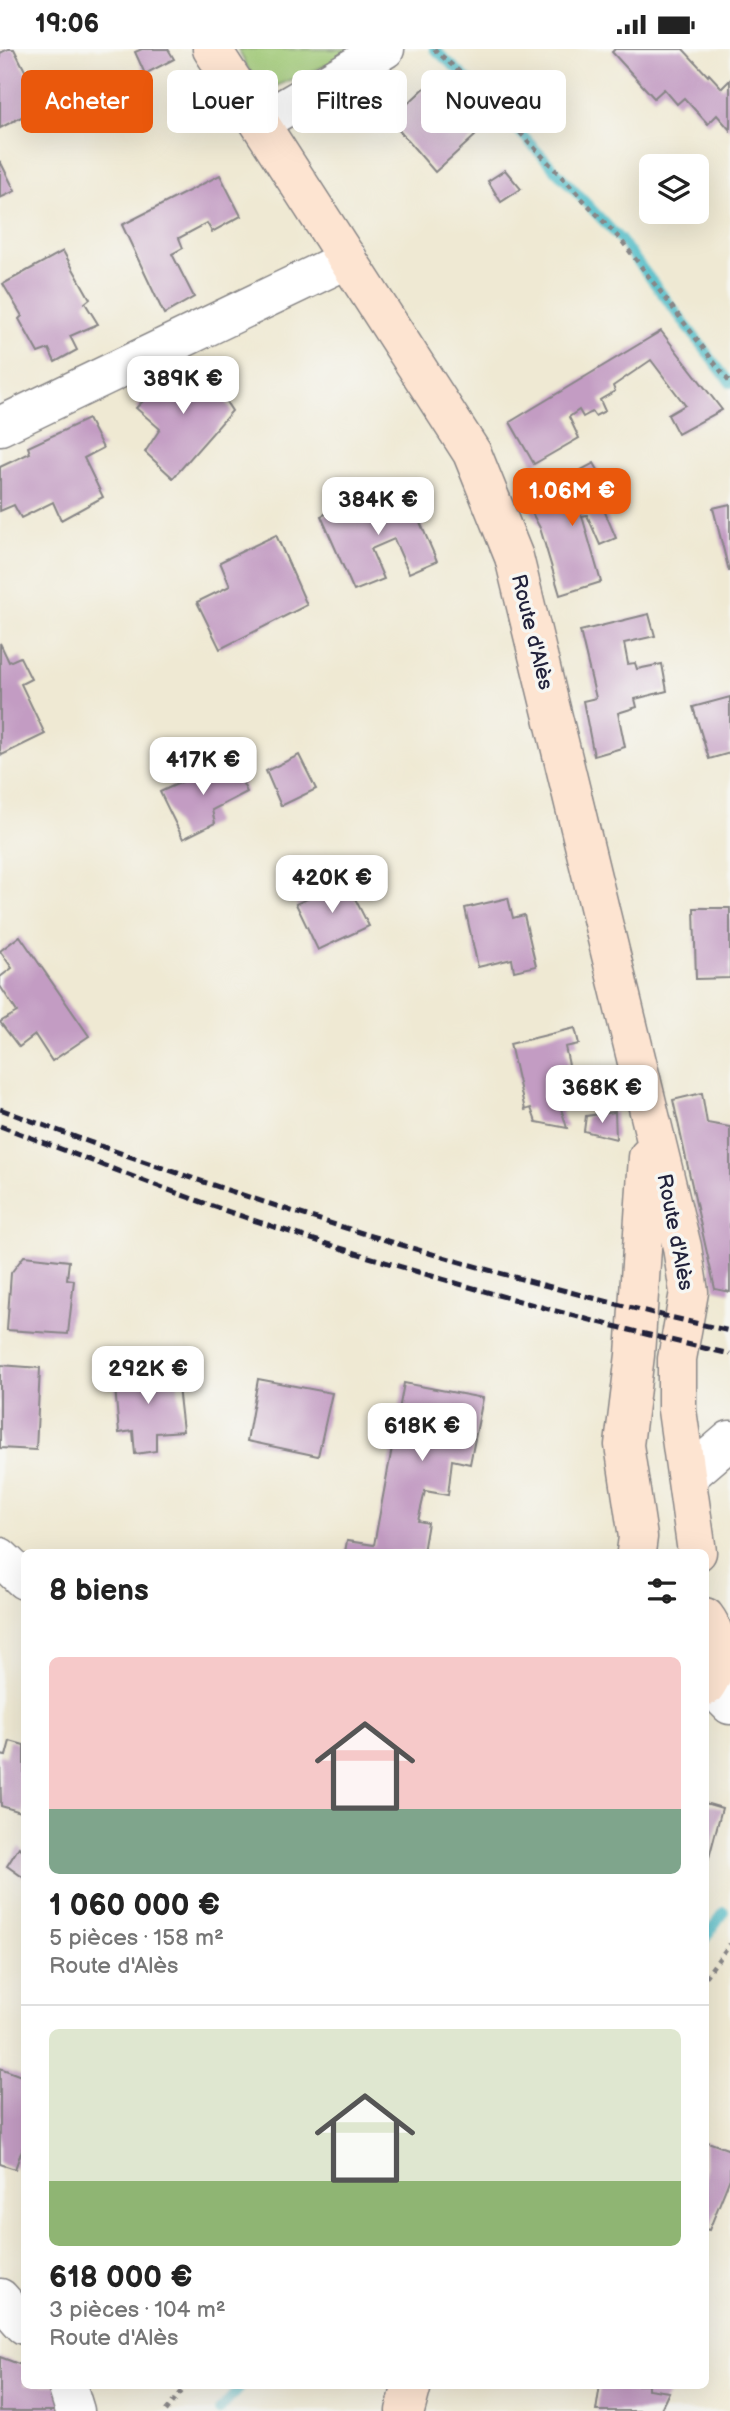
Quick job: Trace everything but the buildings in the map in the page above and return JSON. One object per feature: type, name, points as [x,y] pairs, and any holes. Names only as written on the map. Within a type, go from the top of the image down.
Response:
[{"type":"main road","name":"Route d'Alès","points":[[212,49],[226,70]]},
{"type":"main road","name":"Route d'Alès","points":[[268,133],[472,453],[514,557],[682,1247],[689,1292],[677,1359],[677,1410],[697,1549]]},
{"type":"main road","name":"Route d'Alès","points":[[636,1549],[638,1537],[624,1444],[635,1355],[651,1120]]},
{"type":"main road","points":[[709,1620],[716,1645],[714,1692]]},
{"type":"main road","points":[[405,2411],[411,2389]]},
{"type":"street","points":[[278,112],[385,49]]},
{"type":"street","points":[[0,426],[348,259]]},
{"type":"street","points":[[687,1477],[730,1440]]},
{"type":"street","points":[[0,1557],[21,1577]]},
{"type":"street","points":[[0,2298],[21,2322]]},
{"type":"street","points":[[69,2389],[75,2411]]},
{"type":"path","points":[[434,49],[482,92],[621,240],[730,383]]},
{"type":"path","points":[[709,1972],[730,1944]]},
{"type":"path","points":[[166,2411],[184,2389]]},
{"type":"green space","points":[[238,49],[365,50],[316,70],[292,70],[292,80],[278,85],[278,70],[248,70]]},
{"type":"waterway","points":[[434,49],[482,92],[621,240],[730,383]]},
{"type":"waterway","points":[[709,1933],[724,1912]]},
{"type":"waterway","points":[[219,2411],[238,2389]]},
{"type":"railway","points":[[0,1109],[180,1174],[361,1233],[545,1285],[730,1331]]},
{"type":"railway","points":[[0,1126],[194,1199],[317,1241],[552,1310],[730,1354]]}]
